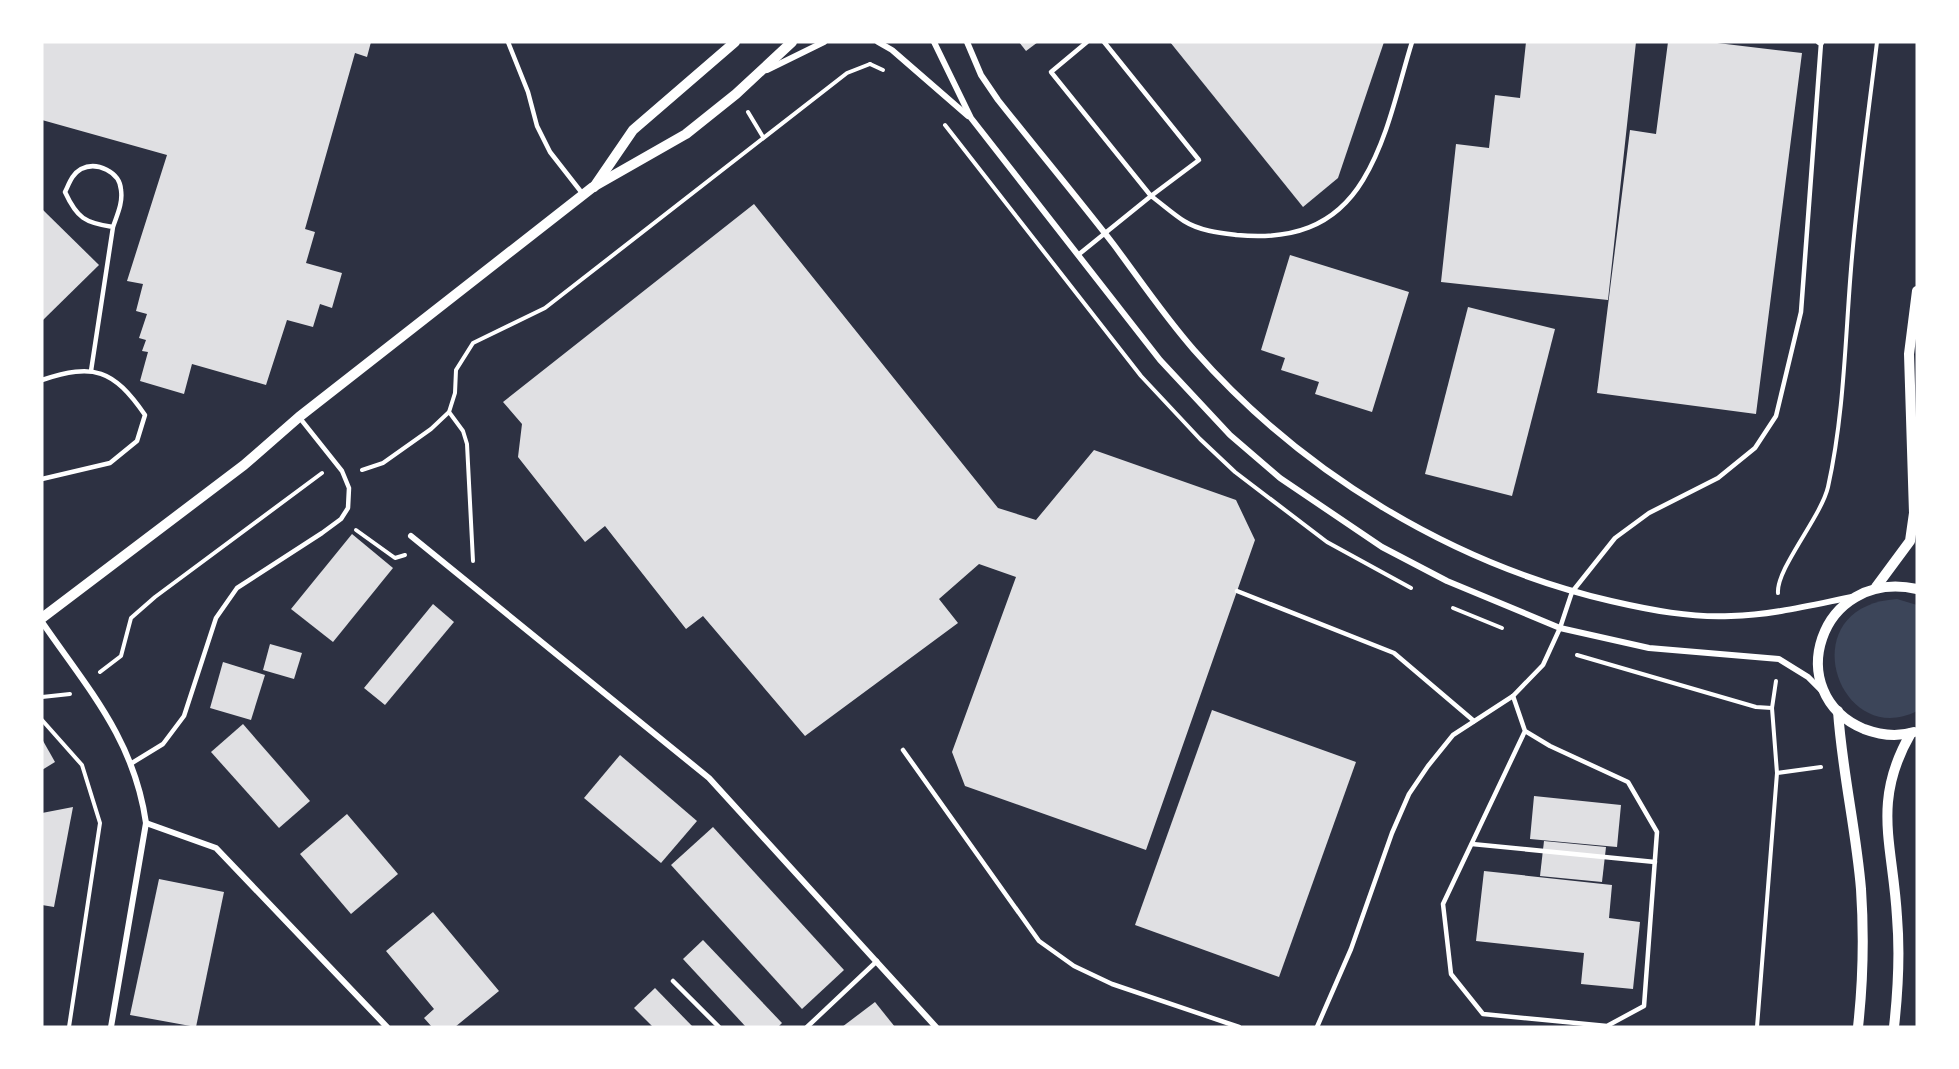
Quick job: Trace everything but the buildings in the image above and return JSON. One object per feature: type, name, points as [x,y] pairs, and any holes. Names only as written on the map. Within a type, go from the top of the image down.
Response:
[{"type":"street","points":[[593,188],[633,130],[735,42]]},
{"type":"street","points":[[111,1027],[146,823],[132,763],[101,703],[84,684],[42,620],[244,465],[299,417],[593,188],[686,134],[756,76],[792,42]]},
{"type":"street","points":[[756,76],[824,42]]},
{"type":"street","points":[[878,42],[892,50],[971,118],[1160,360],[1230,435],[1280,478],[1382,547],[1447,581],[1560,628],[1598,639],[1648,648],[1779,659],[1808,677],[1838,711],[1854,723],[1871,732],[1891,735],[1914,732]]},
{"type":"street","points":[[934,42],[971,118]]},
{"type":"street","points":[[967,42],[981,75],[998,100],[1104,232],[1194,351],[1259,414],[1303,452],[1405,521],[1508,570],[1572,592],[1642,609],[1684,615],[1730,616],[1779,612],[1852,597],[1876,587],[1896,586],[1917,589]]},
{"type":"street","points":[[1876,587],[1910,541],[1914,513],[1909,354],[1917,291]]},
{"type":"street","points":[[411,536],[709,778],[936,1027]]},
{"type":"street","points":[[1828,697],[1819,673],[1819,648],[1827,625],[1852,597]]},
{"type":"street","points":[[1838,711],[1842,764],[1861,888],[1863,936],[1858,1027]]},
{"type":"street","points":[[1894,1027],[1897,919],[1887,800],[1893,770],[1914,732]]},
{"type":"street","points":[[146,823],[216,848],[387,1027]]},
{"type":"lane","points":[[508,42],[528,92],[537,126],[550,152],[584,195]]},
{"type":"lane","points":[[1087,42],[1051,72],[1152,196],[1185,222],[1215,232],[1267,237],[1294,234],[1321,223],[1349,198],[1363,180],[1377,152],[1412,42]]},
{"type":"lane","points":[[1078,255],[1104,232],[1199,160],[1104,42]]},
{"type":"lane","points":[[1317,1027],[1351,948],[1392,833],[1409,794],[1428,766],[1454,735],[1513,696],[1543,665],[1560,628],[1572,592],[1615,538],[1649,513],[1718,478],[1755,448],[1776,416],[1801,312],[1820,43]]},
{"type":"lane","points":[[91,371],[113,227],[121,207],[122,188],[113,174],[104,168],[93,166],[80,169],[71,178],[65,192],[75,212],[93,224],[113,227]]},
{"type":"lane","points":[[42,380],[72,370],[102,372],[131,395],[145,415],[137,441],[110,463],[42,479]]},
{"type":"lane","points":[[132,763],[163,744],[184,716],[216,618],[227,599],[237,588],[341,519],[350,498],[342,471],[299,417]]},
{"type":"lane","points":[[1237,591],[1394,652],[1473,721]]},
{"type":"lane","points":[[1513,696],[1525,730],[1550,746],[1628,782],[1657,832],[1644,1006],[1607,1026],[1483,1014],[1450,974],[1443,904],[1525,730]]},
{"type":"lane","points":[[903,750],[1040,941],[1074,966],[1112,984],[1239,1027]]},
{"type":"lane","points":[[1472,844],[1655,862]]},
{"type":"lane","points":[[807,1027],[877,961]]},
{"type":"lane","points":[[673,981],[719,1027]]},
{"type":"path","points":[[1779,612],[1780,577],[1815,519],[1827,491],[1834,457],[1842,395],[1852,256],[1877,42]]},
{"type":"path","points":[[42,697],[67,696],[121,656],[131,618],[155,597],[325,471],[357,471],[384,463],[431,429],[449,412],[455,393],[456,370],[473,343],[545,308],[847,73],[870,64],[892,50]]},
{"type":"path","points":[[449,412],[463,431],[466,444],[474,587]]},
{"type":"path","points":[[341,519],[395,558],[427,549]]},
{"type":"path","points":[[1772,708],[1779,659]]},
{"type":"path","points":[[42,720],[82,765],[100,823],[69,1027]]},
{"type":"shaded area","points":[[1897,599],[1917,605],[1917,711],[1889,718],[1865,711],[1847,695],[1837,673],[1835,648],[1843,625],[1864,607]]}]
